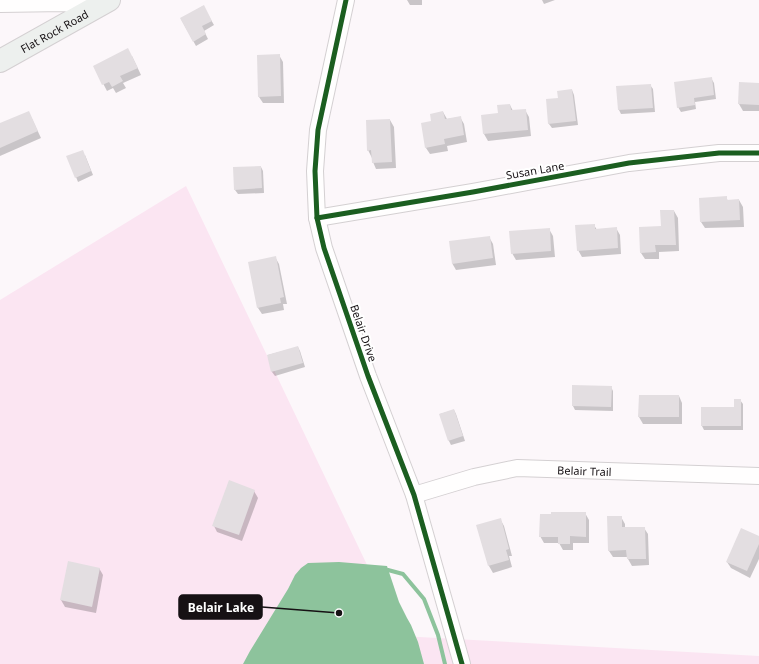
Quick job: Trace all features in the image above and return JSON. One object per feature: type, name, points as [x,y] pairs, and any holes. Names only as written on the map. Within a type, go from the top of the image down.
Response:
[{"type":"street","name":"Belair Drive","points":[[346,0],[318,130],[315,171],[317,218],[324,248],[368,376],[414,495],[462,664]]},
{"type":"street","points":[[0,4],[64,3],[100,5]]},
{"type":"street","name":"Flat Rock Road","points":[[0,61],[100,5]]},
{"type":"street","name":"Susan Lane","points":[[317,218],[473,192],[629,163],[719,153],[759,153]]},
{"type":"street","name":"Belair Trail","points":[[414,495],[474,477],[517,468],[759,476]]},
{"type":"shaded area","points":[[186,186],[401,636],[759,656],[759,664],[0,664],[0,300]]},
{"type":"shaded area","points":[[339,562],[387,566],[399,602],[418,642],[424,664],[243,664],[295,575],[301,568],[308,563]]},
{"type":"building","points":[[204,5],[212,21],[202,26],[206,34],[193,42],[180,18]]},
{"type":"building","points":[[128,48],[138,68],[120,76],[123,81],[112,87],[109,82],[102,85],[93,66]]},
{"type":"building","points":[[280,54],[281,96],[258,97],[257,55]]},
{"type":"building","points":[[712,77],[714,95],[694,98],[695,105],[677,108],[674,82]]},
{"type":"building","points":[[739,82],[759,83],[759,105],[738,104]]},
{"type":"building","points":[[651,84],[653,108],[618,110],[616,86]]},
{"type":"building","points":[[572,89],[576,121],[548,124],[546,99],[558,98],[557,91]]},
{"type":"building","points":[[510,104],[511,110],[526,109],[528,130],[483,134],[481,115],[498,113],[497,105]]},
{"type":"building","points":[[29,111],[38,131],[0,148],[0,123]]},
{"type":"building","points":[[443,111],[445,119],[461,116],[464,135],[444,139],[445,144],[425,148],[421,123],[431,121],[430,114]]},
{"type":"building","points":[[390,119],[392,162],[372,163],[371,150],[367,151],[366,120]]},
{"type":"building","points":[[83,150],[91,171],[75,178],[66,156]]},
{"type":"building","points":[[261,166],[262,188],[234,190],[233,167]]},
{"type":"building","points":[[727,196],[727,200],[739,199],[740,220],[700,222],[699,198]]},
{"type":"building","points":[[660,210],[674,210],[676,245],[655,245],[656,252],[640,253],[639,227],[661,226]]},
{"type":"building","points":[[595,224],[595,229],[617,227],[618,248],[577,251],[575,225]]},
{"type":"building","points":[[550,228],[551,251],[511,254],[509,231]]},
{"type":"building","points":[[490,236],[493,258],[452,264],[449,241]]},
{"type":"building","points":[[276,256],[284,297],[280,298],[281,303],[257,308],[248,262]]},
{"type":"building","points":[[298,346],[303,363],[271,372],[267,355]]},
{"type":"building","points":[[572,385],[612,386],[611,407],[572,406]]},
{"type":"building","points":[[639,395],[679,395],[679,417],[638,417]]},
{"type":"building","points":[[734,399],[741,399],[741,426],[701,426],[701,407],[734,407]]},
{"type":"building","points":[[454,409],[463,436],[448,441],[439,414]]},
{"type":"building","points":[[229,480],[255,490],[239,535],[212,526]]},
{"type":"building","points":[[551,512],[586,512],[586,537],[570,536],[570,544],[558,544],[558,537],[539,537],[540,514],[551,514]]},
{"type":"building","points":[[607,516],[622,516],[622,527],[645,527],[646,559],[627,559],[626,550],[608,551]]},
{"type":"building","points":[[501,518],[509,549],[506,550],[509,560],[488,566],[476,525]]},
{"type":"building","points":[[741,528],[759,536],[759,544],[747,571],[726,562]]},
{"type":"building","points":[[68,561],[100,568],[92,607],[60,600]]},
{"type":"waterway","points":[[388,570],[403,574],[424,599],[438,635],[445,664]]},
{"type":"cycle path","points":[[346,0],[318,130],[315,171],[317,218],[324,248],[368,376],[414,495],[462,664]]},
{"type":"cycle path","points":[[317,218],[473,192],[629,163],[719,153],[759,153]]},
{"type":"place","name":"Belair Lake","points":[[339,613]]}]
